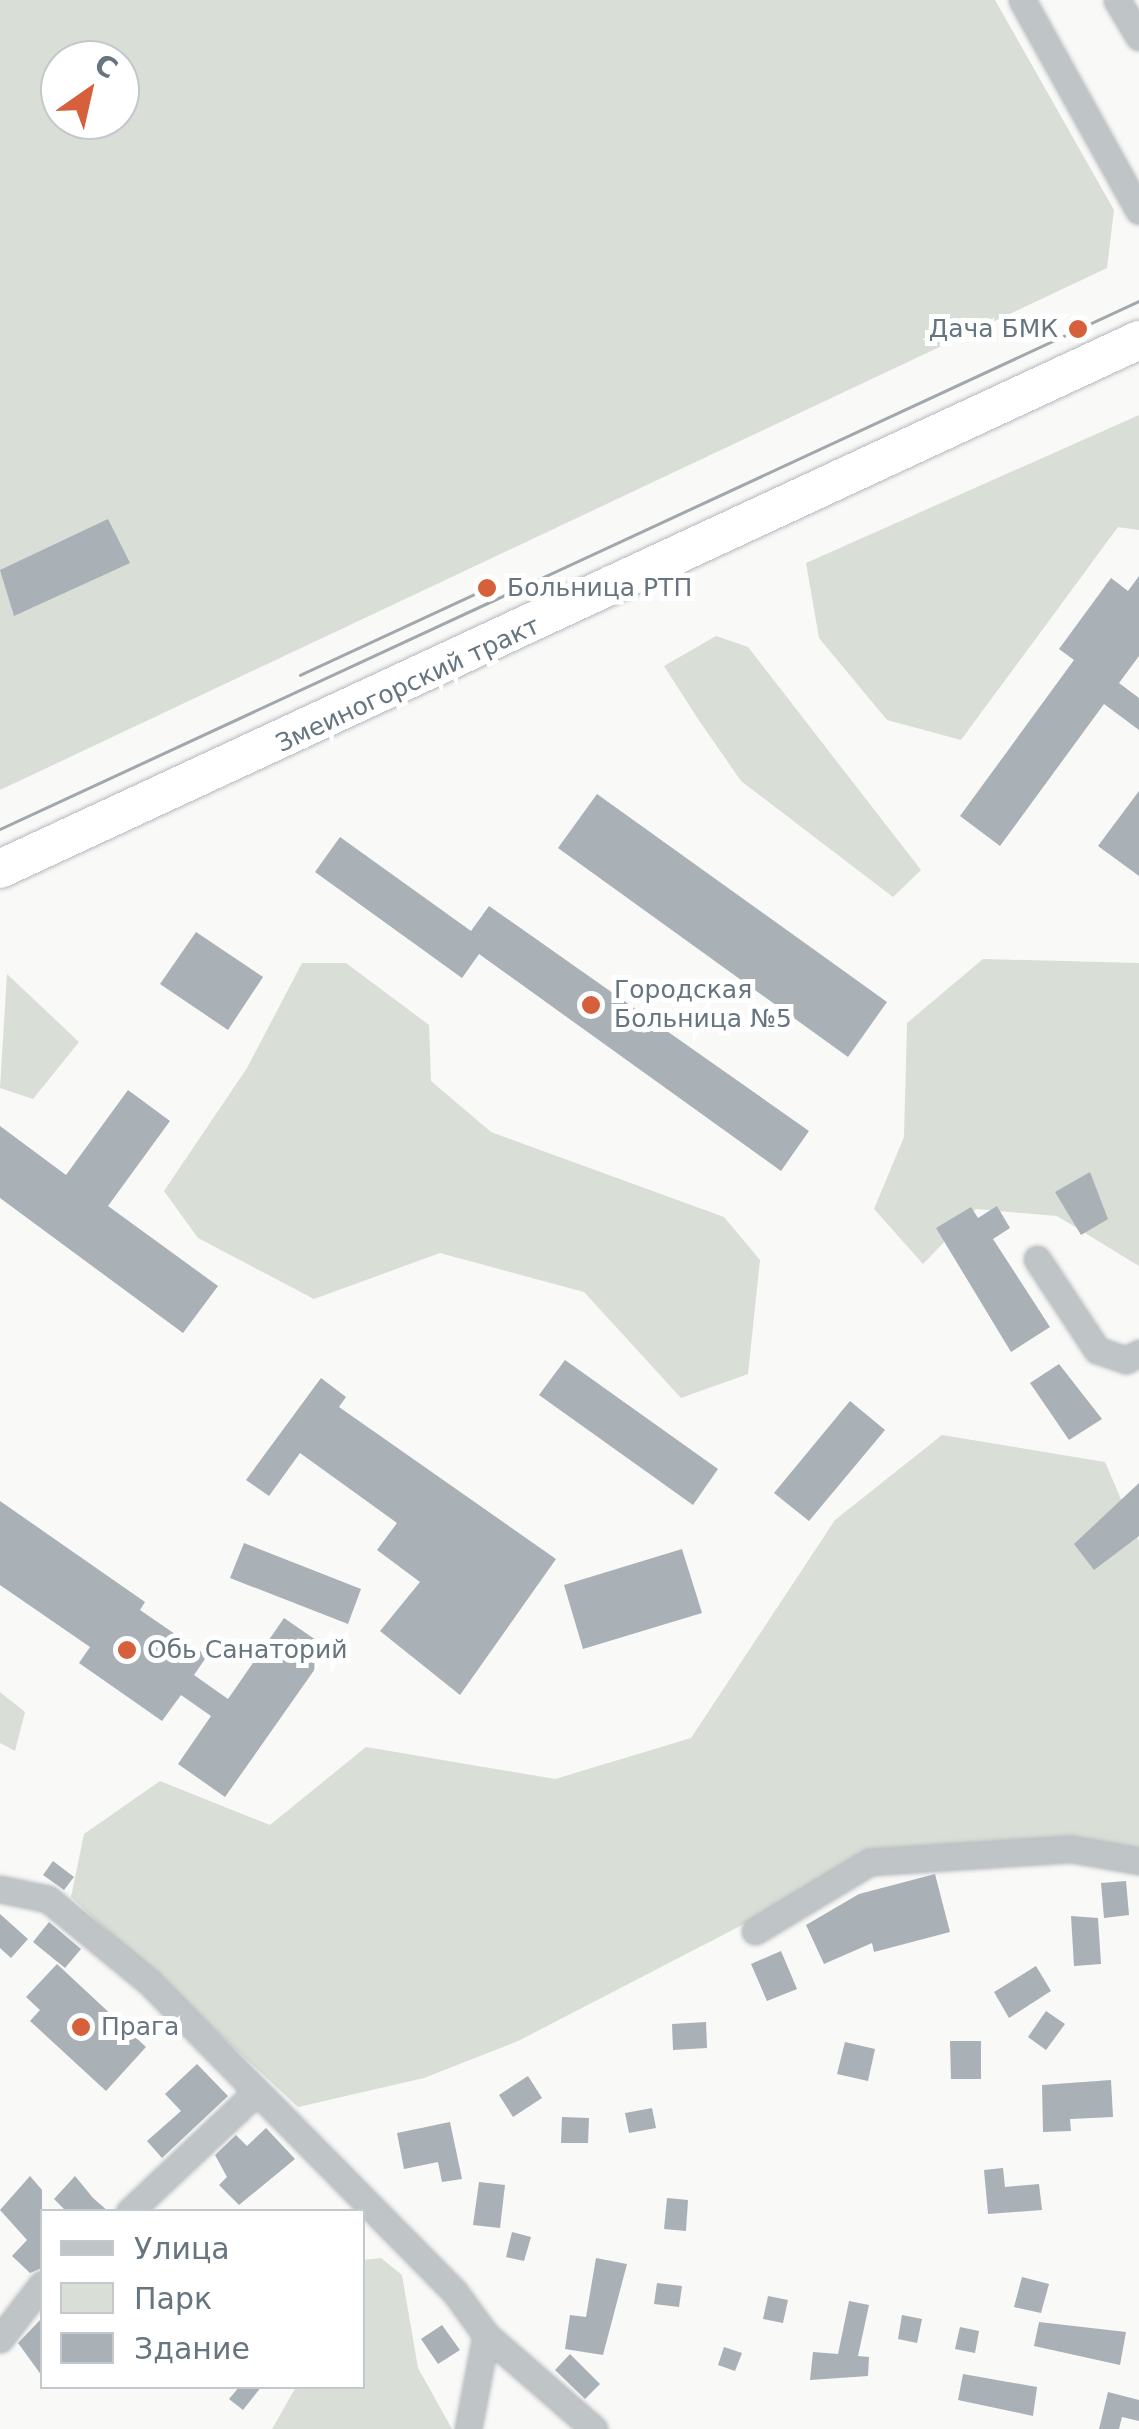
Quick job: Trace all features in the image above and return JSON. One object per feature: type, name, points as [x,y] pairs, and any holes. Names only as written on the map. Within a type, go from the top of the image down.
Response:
[{"type":"highway","name":"Змеиногорский тракт","points":[[0,869],[1139,340]]},
{"type":"street","points":[[1022,0],[1139,211]]},
{"type":"street","points":[[1118,0],[1139,37]]},
{"type":"street","points":[[1037,1259],[1097,1350],[1126,1360],[1139,1353]]},
{"type":"street","points":[[755,1931],[870,1862],[1072,1849],[1139,1861]]},
{"type":"street","points":[[0,1889],[48,1899],[149,1982],[254,2094],[454,2291],[486,2335],[594,2429]]},
{"type":"street","points":[[132,2209],[254,2094]]},
{"type":"street","points":[[0,2339],[40,2287]]},
{"type":"street","points":[[468,2429],[486,2335]]},
{"type":"green space","points":[[0,0],[995,0],[1114,210],[1107,268],[0,790]]},
{"type":"green space","points":[[1139,415],[1139,530],[1118,527],[961,740],[887,720],[819,638],[806,563]]},
{"type":"green space","points":[[716,636],[748,647],[921,870],[893,897],[741,781],[698,719],[664,666]]},
{"type":"green space","points":[[983,959],[1139,963],[1139,1266],[1057,1216],[976,1209],[923,1264],[874,1209],[904,1137],[907,1023]]},
{"type":"green space","points":[[302,963],[346,963],[429,1025],[431,1081],[491,1132],[724,1217],[760,1260],[748,1374],[681,1398],[584,1292],[440,1253],[314,1299],[198,1238],[164,1191],[247,1068]]},
{"type":"green space","points":[[7,974],[79,1042],[33,1099],[0,1088]]},
{"type":"green space","points":[[942,1435],[1105,1462],[1139,1541],[1139,1860],[903,1860],[773,1909],[518,2041],[424,2078],[298,2107],[71,1897],[84,1834],[160,1781],[270,1825],[366,1747],[555,1779],[691,1738],[835,1520]]},
{"type":"green space","points":[[0,1692],[25,1712],[15,1751],[0,1743]]},
{"type":"green space","points":[[381,2258],[402,2275],[418,2368],[452,2429],[272,2429],[295,2389],[365,2389],[365,2260]]},
{"type":"building","points":[[108,519],[130,563],[14,616],[0,570]]},
{"type":"building","points":[[1139,576],[1139,656],[1119,683],[1139,698],[1139,730],[1104,704],[1000,846],[960,816],[1074,660],[1059,649],[1111,578],[1128,591]]},
{"type":"building","points":[[1139,791],[1139,876],[1098,846]]},
{"type":"building","points":[[597,794],[887,1002],[848,1057],[558,848]]},
{"type":"building","name":"Городская Больница №5","points":[[340,837],[471,931],[489,906],[809,1131],[781,1171],[479,954],[462,978],[315,872]]},
{"type":"building","points":[[196,932],[263,977],[228,1030],[160,984]]},
{"type":"building","points":[[128,1090],[170,1121],[108,1206],[218,1286],[183,1333],[0,1198],[0,1126],[66,1175]]},
{"type":"building","points":[[1090,1172],[1108,1219],[1081,1235],[1055,1192]]},
{"type":"building","points":[[997,1206],[1010,1228],[993,1239],[1050,1327],[1011,1352],[936,1228],[971,1207],[978,1218]]},
{"type":"building","points":[[565,1360],[718,1469],[693,1505],[539,1395]]},
{"type":"building","points":[[1059,1364],[1102,1419],[1069,1440],[1030,1383]]},
{"type":"building","points":[[321,1378],[346,1397],[339,1407],[556,1559],[460,1695],[380,1631],[420,1582],[377,1550],[397,1523],[300,1453],[269,1496],[246,1480]]},
{"type":"building","points":[[850,1401],[885,1430],[809,1521],[774,1493]]},
{"type":"building","points":[[1139,1483],[1139,1536],[1094,1570],[1074,1544]]},
{"type":"building","points":[[0,1501],[145,1602],[140,1610],[207,1656],[194,1675],[228,1699],[284,1618],[329,1649],[225,1797],[178,1764],[211,1716],[181,1695],[162,1721],[79,1663],[90,1647],[0,1585]]},
{"type":"building","points":[[244,1543],[361,1589],[348,1624],[230,1578]]},
{"type":"building","points":[[682,1549],[702,1613],[583,1649],[564,1585]]},
{"type":"building","points":[[53,1861],[74,1877],[64,1890],[43,1875]]},
{"type":"building","points":[[935,1874],[950,1932],[874,1952],[872,1943],[824,1964],[806,1925],[859,1894]]},
{"type":"building","points":[[1126,1881],[1129,1915],[1104,1918],[1101,1883]]},
{"type":"building","points":[[0,1914],[28,1939],[11,1958],[0,1948]]},
{"type":"building","points":[[1071,1916],[1098,1918],[1101,1964],[1074,1966]]},
{"type":"building","points":[[49,1922],[81,1949],[65,1968],[33,1942]]},
{"type":"building","points":[[781,1951],[797,1989],[767,2001],[751,1964]]},
{"type":"building","name":"Прага","points":[[57,1964],[146,2047],[106,2091],[30,2021],[40,2010],[26,1997]]},
{"type":"building","points":[[1036,1966],[1051,1991],[1009,2018],[994,1992]]},
{"type":"building","points":[[1046,2011],[1065,2024],[1046,2050],[1028,2037]]},
{"type":"building","points":[[706,2022],[707,2048],[673,2050],[672,2024]]},
{"type":"building","points":[[950,2041],[981,2041],[981,2079],[951,2079]]},
{"type":"building","points":[[845,2042],[875,2049],[868,2081],[837,2074]]},
{"type":"building","points":[[197,2064],[228,2096],[162,2158],[147,2141],[181,2111],[165,2094]]},
{"type":"building","points":[[528,2076],[542,2098],[513,2117],[499,2095]]},
{"type":"building","points":[[1111,2080],[1113,2117],[1070,2119],[1071,2131],[1043,2132],[1042,2085]]},
{"type":"building","points":[[652,2108],[656,2128],[629,2133],[625,2113]]},
{"type":"building","points":[[562,2117],[589,2118],[588,2143],[561,2143]]},
{"type":"building","points":[[450,2122],[462,2179],[442,2182],[438,2162],[404,2169],[397,2133]]},
{"type":"building","points":[[266,2128],[295,2159],[239,2205],[219,2185],[227,2177],[215,2155],[236,2135],[247,2146]]},
{"type":"building","points":[[1003,2168],[1005,2187],[1039,2184],[1042,2210],[988,2214],[984,2170]]},
{"type":"building","points":[[30,2176],[42,2190],[40,2269],[30,2273],[12,2256],[27,2240],[0,2210]]},
{"type":"building","points":[[75,2176],[106,2209],[64,2209],[54,2199]]},
{"type":"building","points":[[479,2182],[505,2185],[500,2228],[473,2225]]},
{"type":"building","points":[[667,2198],[688,2200],[686,2231],[664,2229]]},
{"type":"building","points":[[512,2232],[531,2237],[524,2261],[506,2257]]},
{"type":"building","points":[[596,2258],[627,2264],[603,2355],[565,2349],[570,2315],[586,2317]]},
{"type":"building","points":[[1022,2277],[1049,2284],[1041,2313],[1014,2307]]},
{"type":"building","points":[[657,2283],[682,2286],[679,2307],[654,2304]]},
{"type":"building","points":[[768,2296],[788,2300],[783,2323],[763,2319]]},
{"type":"building","points":[[849,2301],[869,2305],[858,2356],[869,2357],[868,2376],[810,2380],[813,2352],[838,2354]]},
{"type":"building","points":[[902,2315],[922,2319],[917,2343],[898,2339]]},
{"type":"building","points":[[40,2320],[40,2373],[18,2343]]},
{"type":"building","points":[[1039,2322],[1126,2332],[1120,2365],[1034,2346]]},
{"type":"building","points":[[442,2325],[460,2350],[438,2364],[421,2339]]},
{"type":"building","points":[[960,2327],[979,2331],[975,2353],[955,2349]]},
{"type":"building","points":[[724,2347],[742,2353],[735,2371],[718,2365]]},
{"type":"building","points":[[570,2354],[600,2384],[585,2399],[555,2370]]},
{"type":"building","points":[[963,2374],[1037,2387],[1033,2416],[958,2400]]},
{"type":"building","points":[[237,2389],[260,2389],[243,2410],[229,2399]]},
{"type":"building","points":[[1108,2392],[1139,2400],[1139,2421],[1122,2417],[1119,2429],[1099,2429]]},
{"type":"tram line","points":[[0,829],[1139,301]]},
{"type":"tram line","points":[[300,675],[481,591]]},
{"type":"place","name":"Дача БМК","points":[[1078,329]]},
{"type":"place","name":"Больница РТП","points":[[487,588]]},
{"type":"place","name":"Городская Больница №5","points":[[591,1005]]},
{"type":"place","name":"Обь Санаторий","points":[[127,1650]]},
{"type":"place","name":"Прага","points":[[81,2027]]}]
